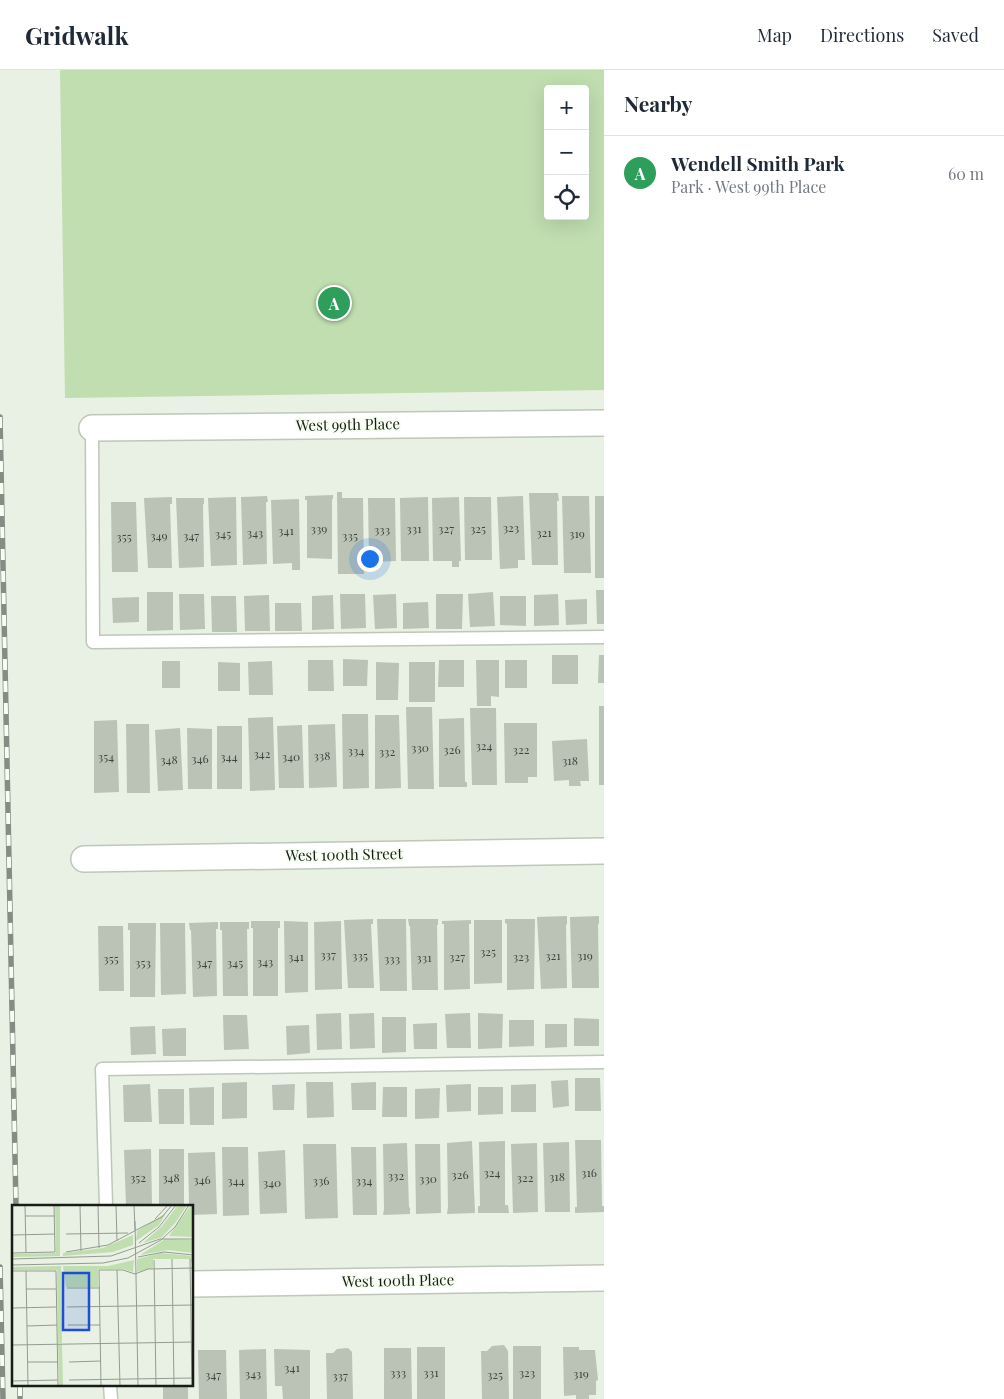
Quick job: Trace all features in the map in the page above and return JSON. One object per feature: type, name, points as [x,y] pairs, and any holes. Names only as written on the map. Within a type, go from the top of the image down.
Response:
[{"type":"street","name":"West 99th Place","points":[[92,428],[604,423]]},
{"type":"street","name":"West 100th Street","points":[[84,859],[604,851]]},
{"type":"street","name":"West 100th Place","points":[[194,1284],[604,1278]]},
{"type":"lane","points":[[92,428],[93,642],[604,637]]},
{"type":"lane","points":[[106,1205],[102,1069],[604,1062]]},
{"type":"lane","points":[[110,1386],[111,1399]]},
{"type":"green space","points":[[60,70],[604,70],[604,390],[65,398]]},
{"type":"building","points":[[337,492],[342,492],[342,498],[363,498],[364,574],[338,574]]},
{"type":"building","points":[[529,493],[558,493],[558,565],[532,565]]},
{"type":"building","points":[[333,495],[332,559],[307,558],[307,500],[305,500],[305,496]]},
{"type":"building","points":[[267,496],[267,564],[243,565],[241,497]]},
{"type":"building","points":[[523,496],[525,560],[518,560],[518,568],[500,569],[497,497]]},
{"type":"building","points":[[562,496],[589,496],[591,573],[564,573]]},
{"type":"building","points":[[595,496],[604,496],[604,578],[595,578]]},
{"type":"building","points":[[172,497],[172,504],[170,504],[172,568],[148,568],[144,498]]},
{"type":"building","points":[[236,497],[237,565],[211,566],[208,498]]},
{"type":"building","points":[[428,497],[429,561],[401,561],[400,498]]},
{"type":"building","points":[[459,497],[461,561],[459,561],[459,567],[452,567],[452,561],[433,561],[432,498]]},
{"type":"building","points":[[464,497],[491,497],[492,560],[465,560]]},
{"type":"building","points":[[176,498],[204,498],[204,567],[179,568]]},
{"type":"building","points":[[368,498],[395,498],[396,561],[369,562]]},
{"type":"building","points":[[299,499],[300,570],[292,570],[292,563],[273,564],[271,500]]},
{"type":"building","points":[[111,502],[136,502],[138,572],[112,572]]},
{"type":"building","points":[[596,590],[604,590],[604,624],[597,624]]},
{"type":"building","points":[[147,592],[173,592],[173,630],[147,631]]},
{"type":"building","points":[[493,592],[495,626],[470,627],[468,594]]},
{"type":"building","points":[[179,594],[204,594],[205,629],[180,630]]},
{"type":"building","points":[[340,594],[365,594],[366,628],[341,629]]},
{"type":"building","points":[[396,594],[397,628],[375,629],[373,595]]},
{"type":"building","points":[[436,594],[463,594],[462,629],[436,629]]},
{"type":"building","points":[[558,594],[559,625],[534,626],[534,595]]},
{"type":"building","points":[[269,595],[270,631],[245,631],[244,596]]},
{"type":"building","points":[[333,595],[334,629],[312,630],[312,596]]},
{"type":"building","points":[[211,596],[236,596],[237,632],[212,632]]},
{"type":"building","points":[[500,596],[526,596],[526,626],[500,625]]},
{"type":"building","points":[[139,597],[139,622],[113,623],[112,598]]},
{"type":"building","points":[[587,599],[587,624],[566,625],[565,600]]},
{"type":"building","points":[[428,602],[429,628],[403,629],[403,603]]},
{"type":"building","points":[[275,603],[301,603],[302,631],[275,631]]},
{"type":"building","points":[[552,655],[578,655],[578,684],[552,684]]},
{"type":"building","points":[[599,655],[604,655],[604,683],[598,683]]},
{"type":"building","points":[[343,659],[368,660],[367,686],[343,686]]},
{"type":"building","points":[[308,660],[333,660],[334,691],[308,691]]},
{"type":"building","points":[[439,660],[464,660],[464,687],[438,687]]},
{"type":"building","points":[[476,660],[499,660],[499,697],[491,696],[491,706],[477,706]]},
{"type":"building","points":[[505,660],[527,660],[527,688],[505,688]]},
{"type":"building","points":[[162,661],[180,661],[180,688],[162,688]]},
{"type":"building","points":[[272,661],[273,695],[249,695],[248,662]]},
{"type":"building","points":[[218,662],[240,663],[240,691],[218,691]]},
{"type":"building","points":[[376,662],[399,663],[398,700],[376,700]]},
{"type":"building","points":[[409,662],[435,662],[435,702],[409,702]]},
{"type":"building","points":[[599,706],[604,706],[604,785],[599,785]]},
{"type":"building","points":[[406,707],[432,707],[434,789],[408,789]]},
{"type":"building","points":[[470,708],[496,708],[497,785],[472,785]]},
{"type":"building","points":[[342,714],[368,714],[369,788],[343,789]]},
{"type":"building","points":[[375,715],[399,715],[401,788],[375,789]]},
{"type":"building","points":[[273,717],[275,790],[250,791],[248,718]]},
{"type":"building","points":[[464,718],[465,782],[467,782],[467,787],[439,787],[439,719]]},
{"type":"building","points":[[117,720],[119,792],[94,793],[94,721]]},
{"type":"building","points":[[504,723],[537,723],[537,777],[528,777],[528,783],[505,783]]},
{"type":"building","points":[[126,724],[149,724],[150,793],[127,793]]},
{"type":"building","points":[[335,724],[337,787],[309,788],[308,725]]},
{"type":"building","points":[[302,725],[304,788],[279,788],[277,726]]},
{"type":"building","points":[[217,726],[242,726],[242,789],[217,789]]},
{"type":"building","points":[[180,728],[183,790],[158,791],[155,730]]},
{"type":"building","points":[[187,728],[212,729],[212,789],[188,789]]},
{"type":"building","points":[[587,739],[589,781],[580,781],[581,786],[569,786],[569,780],[554,781],[552,741]]},
{"type":"building","points":[[567,916],[567,988],[541,989],[537,917]]},
{"type":"building","points":[[599,916],[599,988],[572,988],[570,917]]},
{"type":"building","points":[[373,919],[373,924],[371,924],[374,988],[348,988],[344,920]]},
{"type":"building","points":[[377,919],[406,919],[407,991],[380,991]]},
{"type":"building","points":[[408,919],[438,919],[438,990],[412,990],[410,926]]},
{"type":"building","points":[[505,919],[535,919],[534,989],[507,990],[507,924]]},
{"type":"building","points":[[471,920],[471,924],[469,924],[470,989],[444,990],[444,924],[442,924],[442,921]]},
{"type":"building","points":[[474,920],[502,920],[502,983],[474,984]]},
{"type":"building","points":[[251,921],[280,921],[280,928],[278,928],[278,996],[253,996],[253,928],[251,928]]},
{"type":"building","points":[[284,921],[308,922],[308,992],[285,993]]},
{"type":"building","points":[[341,921],[342,989],[315,990],[314,922]]},
{"type":"building","points":[[218,922],[218,929],[216,929],[217,996],[193,997],[191,930],[189,923]]},
{"type":"building","points":[[220,922],[249,922],[249,929],[247,929],[248,996],[223,996],[222,930],[220,930]]},
{"type":"building","points":[[128,923],[156,923],[155,997],[130,997],[130,930],[128,930]]},
{"type":"building","points":[[160,923],[185,923],[186,994],[161,995]]},
{"type":"building","points":[[98,926],[123,926],[124,991],[99,991]]},
{"type":"building","points":[[341,1013],[342,1049],[317,1050],[316,1014]]},
{"type":"building","points":[[374,1013],[375,1048],[350,1049],[349,1014]]},
{"type":"building","points":[[470,1013],[471,1048],[447,1048],[445,1014]]},
{"type":"building","points":[[478,1013],[503,1014],[502,1048],[478,1049]]},
{"type":"building","points":[[223,1015],[247,1015],[249,1049],[224,1050]]},
{"type":"building","points":[[382,1017],[406,1017],[406,1052],[382,1053]]},
{"type":"building","points":[[574,1018],[599,1019],[599,1046],[574,1046]]},
{"type":"building","points":[[509,1020],[534,1020],[534,1046],[509,1047]]},
{"type":"building","points":[[437,1023],[437,1049],[414,1049],[413,1024]]},
{"type":"building","points":[[545,1024],[567,1024],[567,1047],[545,1048]]},
{"type":"building","points":[[309,1025],[310,1053],[287,1055],[286,1026]]},
{"type":"building","points":[[155,1026],[156,1054],[131,1055],[130,1027]]},
{"type":"building","points":[[186,1028],[186,1056],[163,1056],[162,1029]]},
{"type":"building","points":[[575,1078],[600,1078],[601,1111],[575,1111]]},
{"type":"building","points":[[568,1080],[569,1106],[553,1108],[551,1081]]},
{"type":"building","points":[[247,1082],[247,1118],[222,1119],[222,1083]]},
{"type":"building","points":[[306,1082],[333,1082],[334,1117],[307,1118]]},
{"type":"building","points":[[376,1082],[376,1110],[352,1110],[351,1083]]},
{"type":"building","points":[[150,1084],[152,1122],[124,1122],[123,1085]]},
{"type":"building","points":[[295,1084],[294,1110],[273,1110],[272,1085]]},
{"type":"building","points":[[471,1084],[471,1111],[447,1112],[446,1085]]},
{"type":"building","points":[[536,1084],[536,1112],[511,1112],[511,1085]]},
{"type":"building","points":[[214,1087],[214,1125],[190,1125],[189,1088]]},
{"type":"building","points":[[383,1087],[407,1087],[407,1117],[382,1117]]},
{"type":"building","points":[[478,1087],[503,1087],[503,1114],[478,1115]]},
{"type":"building","points":[[440,1088],[439,1118],[415,1119],[415,1089]]},
{"type":"building","points":[[158,1089],[184,1089],[184,1124],[159,1124]]},
{"type":"building","points":[[575,1140],[601,1140],[602,1206],[604,1206],[604,1212],[575,1213],[575,1207],[577,1207]]},
{"type":"building","points":[[472,1141],[475,1213],[447,1214],[447,1143]]},
{"type":"building","points":[[505,1141],[505,1205],[508,1205],[509,1213],[478,1213],[478,1206],[480,1206],[479,1142]]},
{"type":"building","points":[[569,1142],[570,1212],[545,1212],[543,1143]]},
{"type":"building","points":[[407,1143],[410,1214],[383,1215],[383,1144]]},
{"type":"building","points":[[537,1143],[538,1212],[513,1213],[511,1144]]},
{"type":"building","points":[[303,1144],[336,1144],[338,1218],[305,1219]]},
{"type":"building","points":[[415,1144],[440,1144],[441,1213],[416,1214]]},
{"type":"building","points":[[222,1147],[248,1147],[249,1215],[223,1216]]},
{"type":"building","points":[[351,1147],[376,1147],[377,1215],[353,1215]]},
{"type":"building","points":[[151,1149],[152,1205],[126,1205],[124,1150]]},
{"type":"building","points":[[159,1149],[184,1149],[184,1205],[159,1205]]},
{"type":"building","points":[[285,1150],[287,1213],[260,1214],[258,1152]]},
{"type":"building","points":[[215,1152],[217,1214],[194,1215],[194,1205],[189,1205],[188,1153]]},
{"type":"building","points":[[504,1345],[508,1351],[509,1399],[482,1399],[481,1351],[487,1351],[492,1346]]},
{"type":"building","points":[[513,1346],[541,1346],[541,1399],[513,1399]]},
{"type":"building","points":[[417,1347],[445,1347],[445,1399],[417,1399]]},
{"type":"building","points":[[563,1347],[595,1350],[598,1380],[596,1381],[596,1395],[589,1395],[589,1399],[576,1399],[576,1395],[564,1396]]},
{"type":"building","points":[[348,1348],[352,1352],[353,1399],[327,1399],[326,1353],[333,1353],[337,1349]]},
{"type":"building","points":[[384,1348],[411,1348],[412,1399],[384,1399]]},
{"type":"building","points":[[266,1349],[267,1399],[240,1399],[239,1350]]},
{"type":"building","points":[[274,1349],[310,1350],[310,1399],[283,1399],[282,1386],[275,1386]]},
{"type":"building","points":[[198,1350],[226,1350],[227,1399],[199,1399]]},
{"type":"building","points":[[163,1386],[188,1386],[188,1399],[163,1399]]},
{"type":"railway","points":[[0,417],[16,1205]]},
{"type":"railway","points":[[0,1267],[3,1399]]},
{"type":"railway","points":[[20,1386],[20,1399]]},
{"type":"place","name":"Wendell Smith Park","points":[[334,303]]}]
